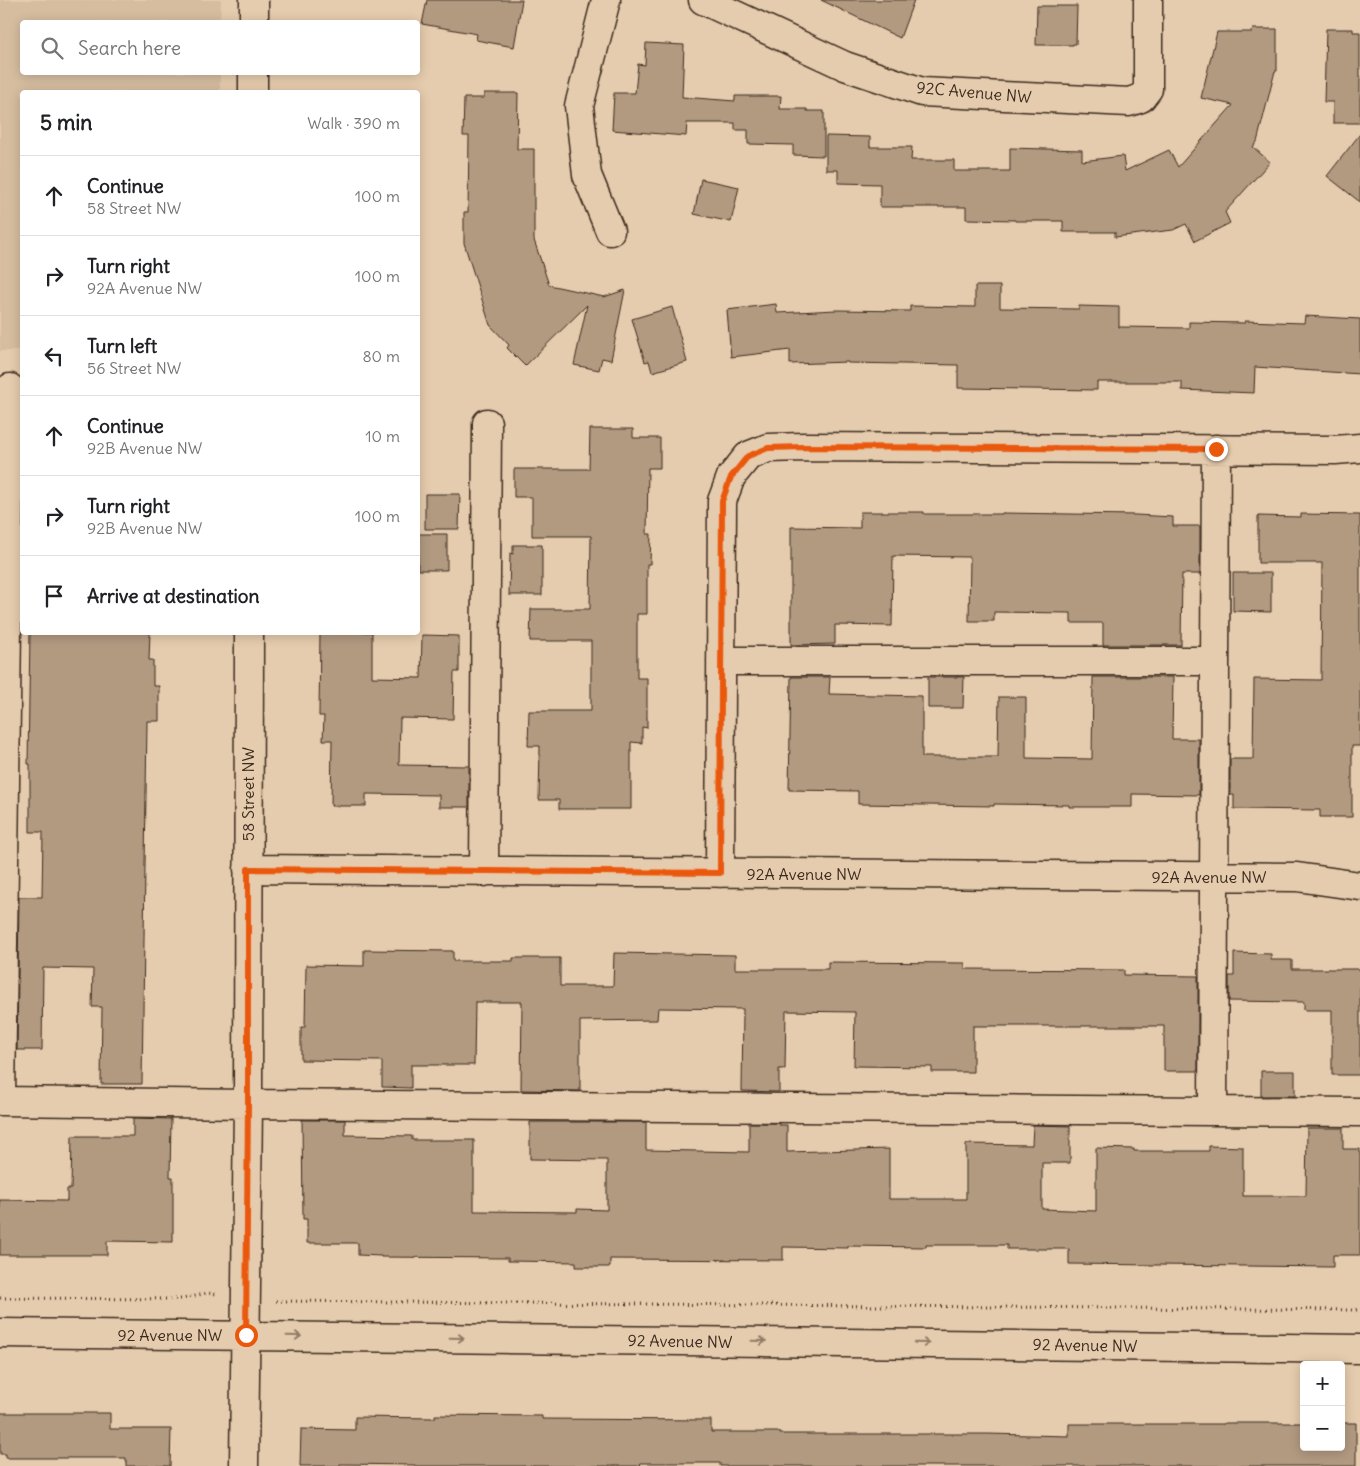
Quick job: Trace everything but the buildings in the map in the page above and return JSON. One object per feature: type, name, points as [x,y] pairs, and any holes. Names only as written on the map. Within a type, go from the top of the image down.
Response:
[{"type":"street","points":[[254,0],[254,20]]},
{"type":"street","points":[[606,0],[579,106],[588,175],[610,231]]},
{"type":"street","name":"92C Avenue NW","points":[[703,0],[845,66],[922,92],[1129,102],[1141,98],[1148,89],[1148,0]]},
{"type":"street","points":[[253,75],[253,90]]},
{"type":"street","points":[[11,388],[0,1101],[1360,1112]]},
{"type":"street","points":[[484,872],[487,423]]},
{"type":"street","points":[[720,873],[722,501],[731,477],[748,456],[768,448],[823,447],[1335,450],[1360,448]]},
{"type":"street","points":[[1213,1111],[1216,449]]},
{"type":"street","name":"58 Street NW","points":[[244,1466],[248,1104],[249,635]]},
{"type":"street","points":[[721,661],[1215,661]]},
{"type":"street","name":"92A Avenue NW","points":[[248,869],[1297,877],[1360,886]]},
{"type":"street","name":"92 Avenue NW","points":[[0,1333],[1360,1349]]},
{"type":"path","points":[[0,1298],[183,1300],[207,1293]]},
{"type":"path","points":[[276,1300],[1360,1310]]},
{"type":"shaded area","points":[[0,0],[221,0],[220,20],[20,20],[20,75],[220,75],[220,90],[20,90],[20,351],[0,351]]},
{"type":"route","points":[[246,1335],[248,869],[720,873],[722,501],[731,477],[748,456],[768,448],[804,447],[1216,449]]}]
